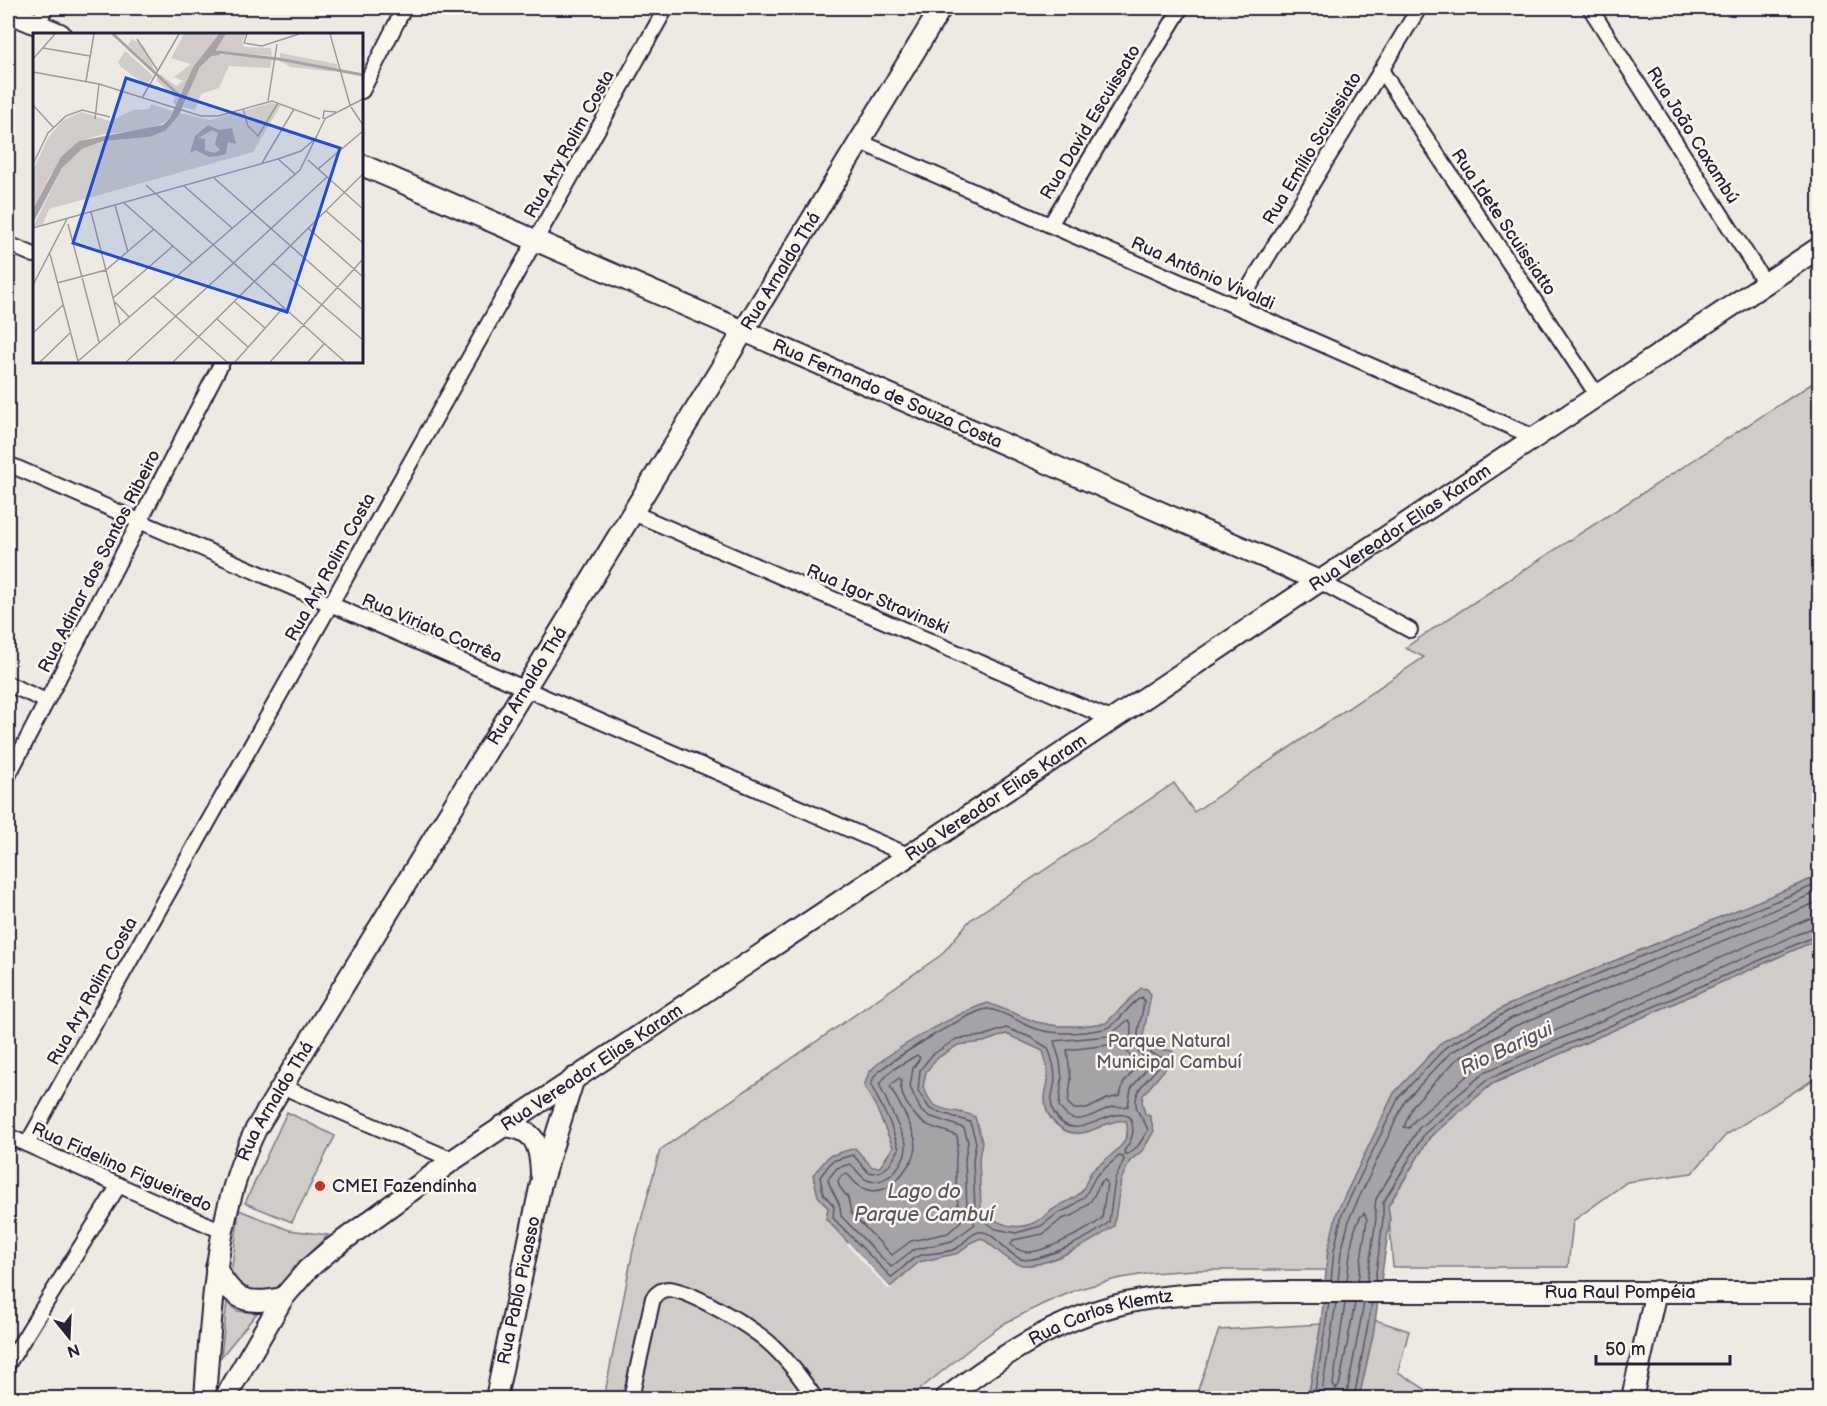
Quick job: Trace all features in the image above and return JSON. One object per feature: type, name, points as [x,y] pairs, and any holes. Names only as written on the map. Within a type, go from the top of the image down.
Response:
[{"type":"main road","name":"Rua Arnaldo Thá","points":[[205,1398],[216,1268],[222,1231],[236,1175],[245,1152],[281,1086],[941,8]]},
{"type":"main road","points":[[8,12],[41,16],[59,33]]},
{"type":"main road","name":"Rua Fernando de Souza Costa","points":[[363,165],[1319,580]]},
{"type":"main road","name":"Rua Vereador Elias Karam","points":[[225,1398],[283,1299],[308,1269],[453,1160],[1820,247]]},
{"type":"main road","name":"Rua Pablo Picasso","points":[[496,1398],[541,1183],[574,1078]]},
{"type":"main road","name":"Rua Pablo Picasso","points":[[502,1126],[518,1127],[534,1141],[539,1152],[541,1183]]},
{"type":"main road","points":[[216,1268],[231,1292],[242,1298],[266,1301],[283,1299]]},
{"type":"main road","points":[[1632,1398],[1656,1291]]},
{"type":"main road","name":"Rua Raul Pompéia","points":[[1276,1292],[1820,1292]]},
{"type":"main road","name":"Rua Carlos Klemtz","points":[[946,1398],[984,1369],[1027,1342],[1084,1316],[1125,1304],[1190,1294],[1276,1292]]},
{"type":"street","points":[[363,89],[404,8]]},
{"type":"street","name":"Rua Ary Rolim Costa","points":[[27,1144],[666,8]]},
{"type":"street","name":"Rua David Escuissato","points":[[1050,225],[1180,8]]},
{"type":"street","name":"Rua Emílio Scuissiato","points":[[1237,307],[1419,8]]},
{"type":"street","name":"Rua João Caxambú","points":[[1590,8],[1765,283]]},
{"type":"street","name":"Rua Idete Scuissiatto","points":[[1381,69],[1597,395]]},
{"type":"street","name":"Rua Antônio Vivaldi","points":[[858,141],[1534,437]]},
{"type":"street","points":[[8,244],[33,255]]},
{"type":"street","name":"Rua Adinar dos Santos Ribeiro","points":[[8,777],[221,363]]},
{"type":"street","name":"Rua Viriato Corrêa","points":[[8,464],[908,855]]},
{"type":"street","name":"Rua Igor Stravinski","points":[[631,512],[1111,719]]},
{"type":"street","name":"Rua Fernando de Souza Costa","points":[[1319,580],[1410,630]]},
{"type":"street","points":[[8,684],[46,701]]},
{"type":"street","points":[[281,1086],[453,1160]]},
{"type":"street","name":"Rua Fidelino Figueiredo","points":[[8,1136],[222,1231]]},
{"type":"street","points":[[8,1364],[119,1185]]},
{"type":"street","points":[[631,1398],[653,1298],[663,1289],[670,1289],[695,1298],[721,1311],[766,1341],[788,1362],[815,1398]]},
{"type":"green space","name":"Parque Natural Municipal Cambuí","points":[[1819,379],[1819,876],[1506,1006],[1328,1250],[1326,1270],[1195,1270],[1151,1273],[1079,1289],[1005,1323],[909,1398],[604,1398],[633,1250],[660,1150],[941,955],[970,920],[1174,783],[1194,812],[1424,657],[1405,648]]},
{"type":"green space","points":[[1819,939],[1819,1076],[1726,1135],[1692,1173],[1627,1182],[1573,1221],[1568,1267],[1393,1267],[1388,1206],[1430,1137],[1492,1084]]},
{"type":"green space","points":[[287,1112],[335,1136],[292,1222],[245,1203]]},
{"type":"green space","points":[[239,1210],[289,1230],[328,1235],[302,1260],[282,1286],[274,1290],[248,1292],[239,1288],[231,1275]]},
{"type":"green space","points":[[227,1302],[237,1311],[257,1313],[221,1357]]},
{"type":"green space","points":[[1375,1320],[1409,1331],[1398,1372],[1439,1398],[1359,1398]]},
{"type":"green space","points":[[1321,1324],[1308,1398],[1195,1398],[1219,1330]]},
{"type":"water","name":"Rio Barigui","points":[[1819,876],[1819,939],[1492,1084],[1430,1137],[1388,1206],[1390,1219],[1373,1335],[1359,1398],[1308,1398],[1321,1324],[1328,1250],[1337,1212],[1394,1093],[1442,1042],[1506,1006]]},
{"type":"water","name":"Lago do Parque Cambuí","points":[[1141,988],[1147,989],[1151,995],[1143,1036],[1152,1046],[1174,1053],[1165,1069],[1143,1095],[1145,1114],[1150,1116],[1154,1131],[1143,1150],[1130,1161],[1121,1180],[1114,1226],[1106,1232],[1068,1253],[1028,1265],[1013,1262],[981,1238],[970,1243],[959,1253],[919,1262],[890,1287],[826,1219],[828,1208],[818,1196],[813,1175],[829,1156],[855,1148],[872,1167],[880,1167],[893,1147],[864,1086],[869,1073],[890,1055],[943,1023],[988,1003],[1036,1022],[1058,1026],[1106,1023]],"holes":[[[1006,1034],[1043,1051],[1048,1075],[1045,1105],[1055,1123],[1067,1131],[1081,1133],[1114,1122],[1126,1121],[1126,1137],[1117,1150],[1092,1171],[1078,1195],[1031,1224],[1008,1225],[987,1215],[981,1209],[979,1158],[982,1142],[975,1117],[933,1104],[923,1087],[926,1072],[936,1059],[958,1045],[984,1042]]]},
{"type":"pier","points":[[849,1243],[893,1289],[888,1289],[847,1245]]},
{"type":"place","name":"CMEI Fazendinha","points":[[320,1186]]}]
